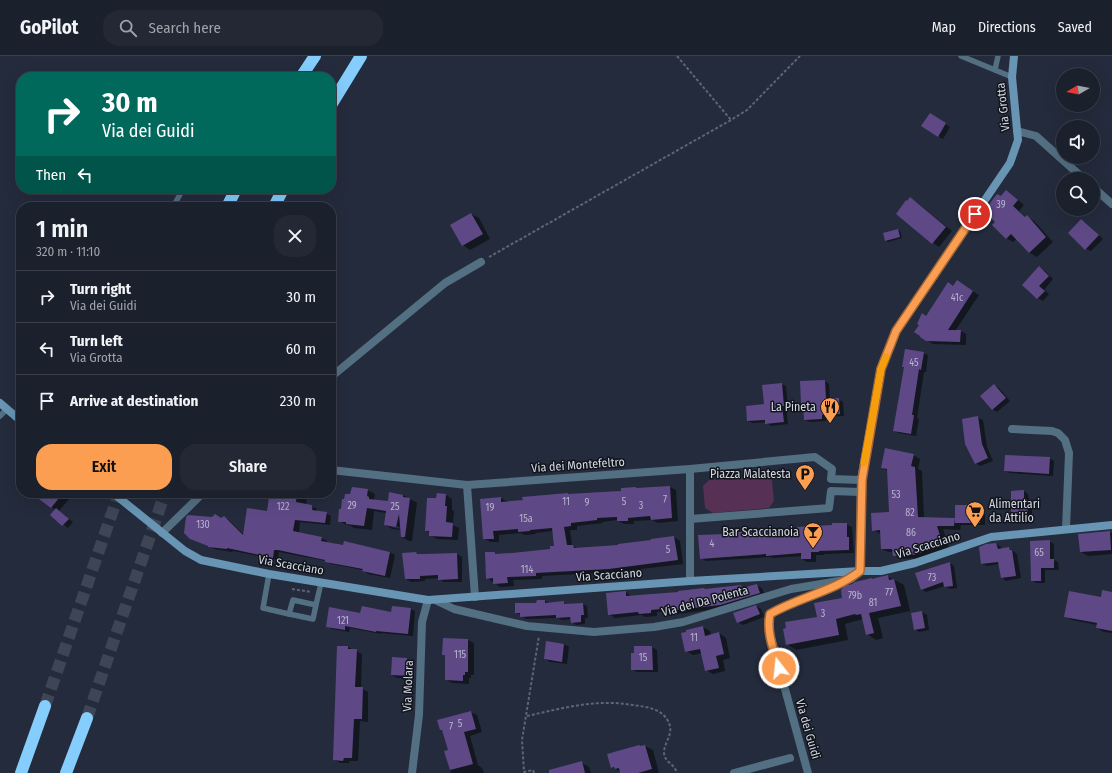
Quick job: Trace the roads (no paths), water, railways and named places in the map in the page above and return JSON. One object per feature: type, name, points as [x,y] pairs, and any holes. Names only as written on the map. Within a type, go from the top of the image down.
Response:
[{"type":"highway","points":[[304,72],[315,56]]},
{"type":"highway","points":[[336,97],[361,56]]},
{"type":"highway","points":[[21,773],[45,706]]},
{"type":"highway","points":[[66,773],[87,718]]},
{"type":"street","name":"Via Grotta","points":[[860,571],[862,480],[881,369],[896,331],[1010,163],[1018,140],[1012,77],[1014,56]]},
{"type":"street","points":[[1017,131],[1036,136],[1076,172]]},
{"type":"street","points":[[1100,193],[1112,204]]},
{"type":"street","points":[[336,373],[445,283],[481,262]]},
{"type":"street","points":[[3,406],[16,416]]},
{"type":"street","points":[[1012,429],[1052,431],[1058,433],[1065,440],[1069,453],[1066,529]]},
{"type":"street","points":[[690,581],[690,469],[815,457],[832,469],[831,479],[862,480]]},
{"type":"street","name":"Via dei Montefeltro","points":[[336,471],[467,485],[690,469]]},
{"type":"street","points":[[467,485],[475,597]]},
{"type":"street","points":[[690,519],[829,508],[831,491],[861,492]]},
{"type":"street","name":"Via Scacciano","points":[[119,498],[185,551],[201,560],[269,574],[432,600],[690,581],[881,571],[915,563],[991,537],[1112,525]]},
{"type":"street","points":[[162,532],[198,498]]},
{"type":"street","name":"Via dei Da Polenta","points":[[432,600],[454,609],[527,626],[594,632],[654,627],[683,622],[791,589],[850,579],[860,571]]},
{"type":"street","name":"Via dei Guidi","points":[[808,773],[770,638],[768,621],[770,614],[780,608],[820,593],[850,579]]},
{"type":"street","name":"Via Molara","points":[[412,773],[418,715],[422,622],[432,600]]},
{"type":"street","points":[[734,773],[790,758]]},
{"type":"lane","points":[[962,56],[1012,77]]},
{"type":"lane","points":[[995,70],[998,56]]},
{"type":"lane","points":[[0,416],[3,406]]},
{"type":"lane","points":[[269,574],[263,608],[313,619],[321,583]]},
{"type":"lane","points":[[290,614],[292,600],[316,605]]},
{"type":"tunnel","points":[[45,706],[117,498]]},
{"type":"tunnel","points":[[87,718],[163,498]]},
{"type":"place","name":"La Pineta","points":[[830,424]]},
{"type":"place","name":"Piazza Malatesta","points":[[805,491]]},
{"type":"place","name":"Alimentari da Attilio","points":[[975,528]]},
{"type":"place","name":"Bar Scaccianoia","points":[[813,549]]}]
